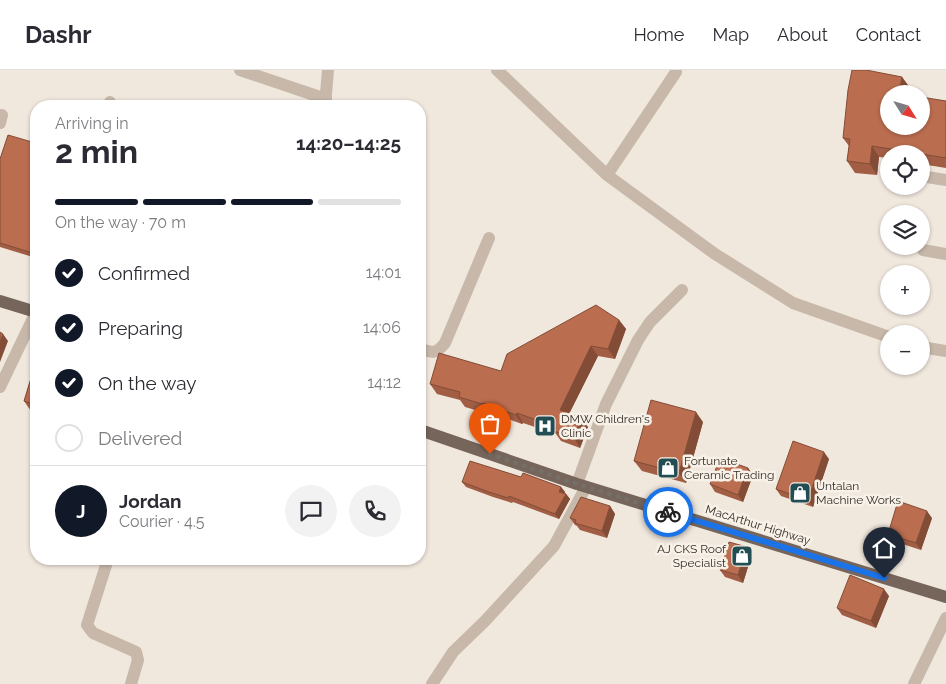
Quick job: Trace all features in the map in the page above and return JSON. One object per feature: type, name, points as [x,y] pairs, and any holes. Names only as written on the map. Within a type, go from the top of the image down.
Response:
[{"type":"main road","points":[[0,301],[30,310]]},
{"type":"main road","name":"MacArthur Highway","points":[[426,432],[581,485],[946,596]]},
{"type":"street","points":[[240,70],[320,100]]},
{"type":"street","points":[[325,100],[328,70]]},
{"type":"street","points":[[496,70],[608,174],[715,254],[793,303],[880,334]]},
{"type":"street","points":[[608,174],[676,72]]},
{"type":"street","points":[[930,177],[946,180]]},
{"type":"street","points":[[426,351],[438,351],[445,343],[489,238]]},
{"type":"street","points":[[930,251],[946,254]]},
{"type":"street","points":[[432,684],[453,652],[485,622],[554,546],[581,485],[606,404],[638,340],[650,322],[682,290]]},
{"type":"street","points":[[0,386],[30,324]]},
{"type":"street","points":[[930,348],[946,351]]},
{"type":"street","points":[[106,565],[87,625],[94,633],[136,652],[138,660],[131,684]]},
{"type":"street","points":[[914,684],[946,618]]},
{"type":"building","points":[[852,70],[866,70],[902,77],[900,85],[880,85],[880,135],[930,135],[930,98],[946,101],[946,158],[930,155],[930,145],[880,145],[880,147],[872,146],[870,164],[847,161],[850,139],[843,138]]},
{"type":"building","points":[[8,135],[30,141],[30,252],[0,243],[0,159]]},
{"type":"building","points":[[596,305],[619,320],[608,349],[591,346],[560,410],[581,418],[574,438],[554,431],[556,427],[517,413],[516,415],[483,403],[459,397],[460,392],[430,384],[439,353],[501,371],[507,354]]},
{"type":"building","points":[[30,382],[30,403],[24,401]]},
{"type":"building","points":[[651,400],[696,412],[679,473],[634,461]]},
{"type":"building","points":[[793,441],[824,452],[808,500],[776,489]]},
{"type":"building","points":[[720,458],[748,468],[738,495],[710,484]]},
{"type":"building","points":[[470,461],[521,477],[523,473],[561,487],[559,492],[566,494],[555,514],[509,496],[508,498],[489,492],[462,482]]},
{"type":"building","points":[[581,497],[610,506],[602,531],[575,523],[576,520],[570,518]]},
{"type":"building","points":[[898,501],[927,511],[916,543],[888,534]]},
{"type":"building","points":[[729,542],[747,547],[738,575],[720,570]]},
{"type":"building","points":[[850,575],[884,589],[871,621],[837,608]]},
{"type":"way so far","points":[[490,454],[577,484],[668,512]]},
{"type":"place","name":"DMW Children's Clinic","points":[[545,426]]},
{"type":"place","name":"Fortunate Ceramic Trading","points":[[668,468]]},
{"type":"place","name":"Untalan Machine Works","points":[[800,493]]},
{"type":"place","name":"AJ CKS Roof Specialist","points":[[742,556]]},
{"type":"route","points":[[668,512],[884,578]]}]
